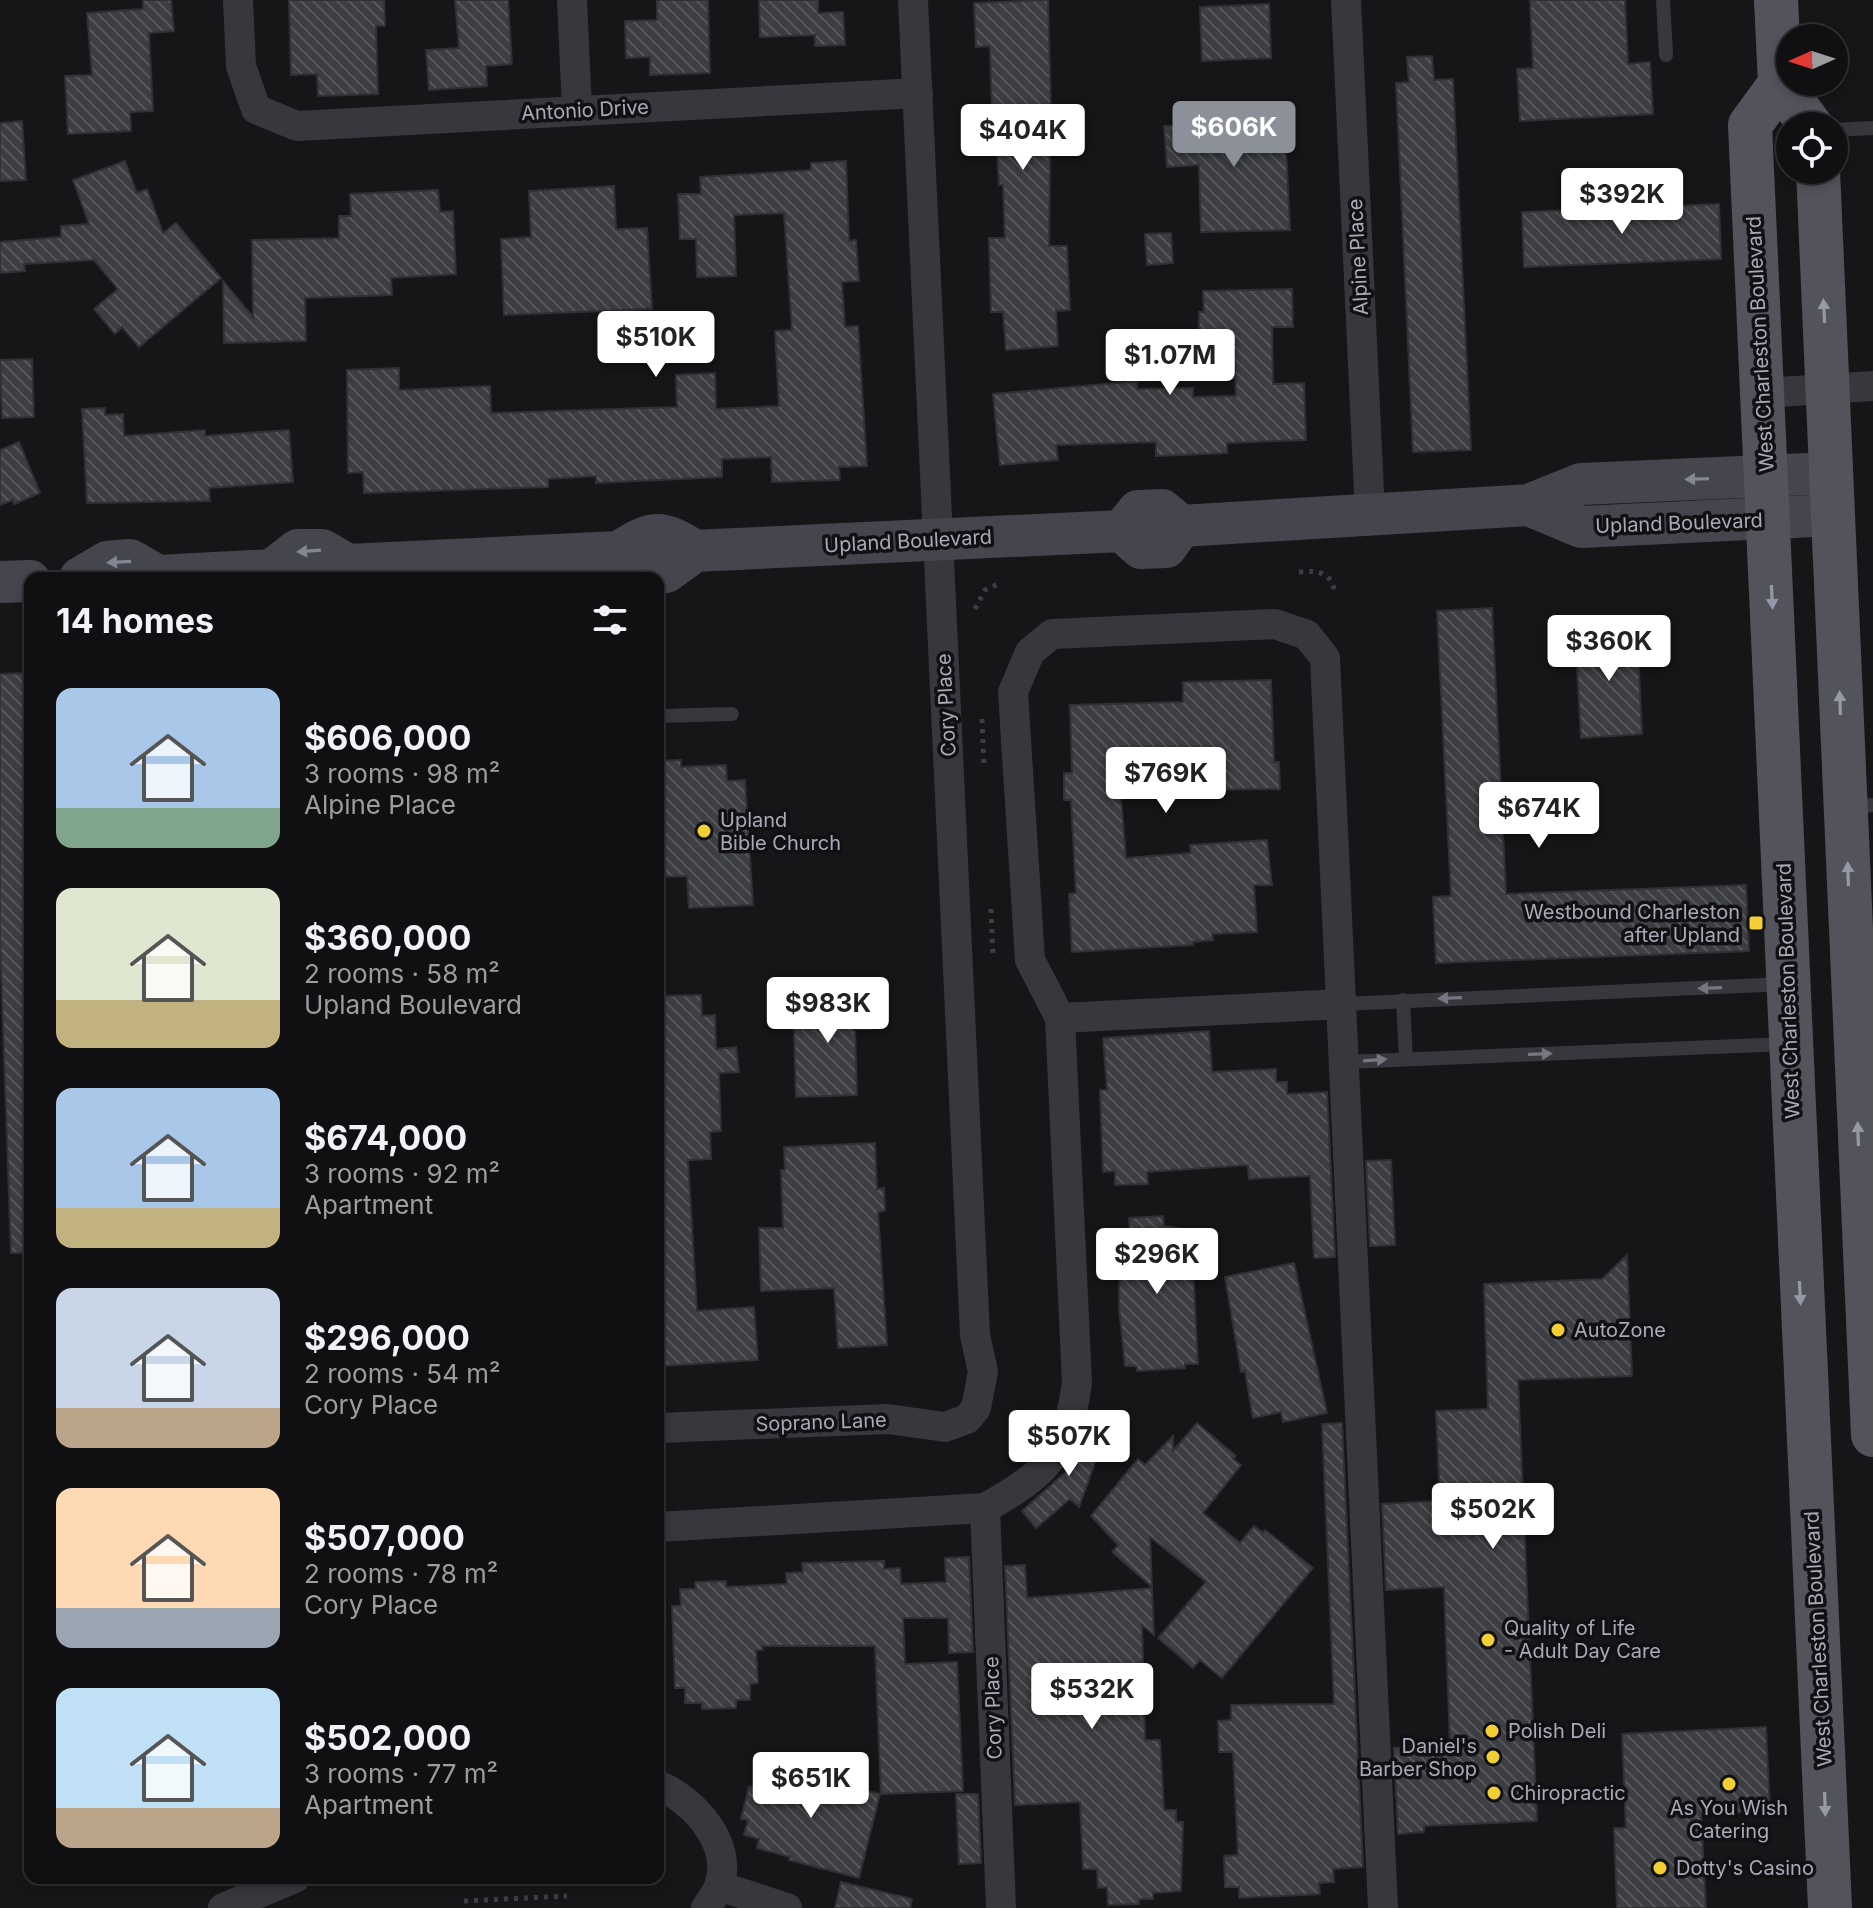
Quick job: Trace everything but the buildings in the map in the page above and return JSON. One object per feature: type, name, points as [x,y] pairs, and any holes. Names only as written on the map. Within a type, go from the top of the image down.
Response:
[{"type":"main road","points":[[1776,0],[1777,24]]},
{"type":"main road","name":"West Charleston Boulevard","points":[[1776,89],[1750,125],[1796,1215],[1830,1908]]},
{"type":"main road","points":[[1819,184],[1832,494],[1859,807],[1863,1015],[1861,1212],[1873,1435]]},
{"type":"main road","points":[[1796,1215],[1861,1212]]},
{"type":"street","name":"Antonio Drive","points":[[238,0],[241,66],[256,109],[297,126],[918,93]]},
{"type":"street","points":[[572,0],[577,110]]},
{"type":"street","name":"Cory Place","points":[[913,0],[975,1335],[983,1372],[976,1408]]},
{"type":"street","name":"Alpine Place","points":[[1346,0],[1370,514]]},
{"type":"street","points":[[1763,393],[1873,386]]},
{"type":"street","name":"Upland Boulevard","points":[[280,572],[298,550],[322,550],[340,572],[511,568],[619,552],[646,535],[668,534],[695,551],[1122,531],[1141,548],[1166,547],[1181,526],[1529,505],[1581,484],[1767,498],[1832,494]]},
{"type":"street","name":"Upland Boulevard","points":[[90,572],[107,562],[130,560],[148,572]]},
{"type":"street","points":[[0,582],[24,581]]},
{"type":"street","points":[[664,1527],[985,1508],[1027,1485],[1056,1454],[1074,1408],[1077,1383],[1060,1018],[1030,960],[1013,692],[1030,652],[1052,634],[1275,624],[1307,635],[1325,658],[1383,1908]]},
{"type":"street","points":[[1060,1018],[1343,1004]]},
{"type":"street","name":"Soprano Lane","points":[[664,1428],[888,1419],[945,1427],[967,1419],[976,1408]]},
{"type":"street","name":"Cory Place","points":[[985,1508],[1001,1908]]},
{"type":"street","points":[[664,1788],[680,1795],[711,1826],[721,1866],[713,1897],[787,1908]]},
{"type":"street","points":[[223,1908],[281,1884]]},
{"type":"lane","points":[[1663,0],[1666,55]]},
{"type":"lane","points":[[1848,129],[1873,128]]},
{"type":"lane","points":[[664,716],[732,714]]},
{"type":"lane","points":[[1343,1004],[1788,984]]},
{"type":"lane","points":[[1403,1000],[1406,1059]]},
{"type":"lane","points":[[1345,1062],[1790,1044]]},
{"type":"path","points":[[1299,572],[1312,570],[1327,575],[1335,594]]},
{"type":"path","points":[[975,609],[985,590],[998,584]]},
{"type":"path","points":[[982,719],[984,767]]},
{"type":"path","points":[[991,909],[993,957]]},
{"type":"path","points":[[464,1901],[567,1896]]},
{"type":"place","name":"Upland Bible Church","points":[[704,831]]},
{"type":"place","name":"Westbound Charleston after Upland","points":[[1756,923]]},
{"type":"place","name":"AutoZone","points":[[1558,1330]]},
{"type":"place","name":"Quality of Life - Adult Day Care","points":[[1488,1640]]},
{"type":"place","name":"Polish Deli","points":[[1492,1731]]},
{"type":"place","name":"Daniel's Barber Shop","points":[[1493,1757]]},
{"type":"place","name":"As You Wish Catering","points":[[1729,1784]]},
{"type":"place","name":"Chiropractic","points":[[1494,1793]]},
{"type":"place","name":"Dotty's Casino","points":[[1660,1868]]}]
